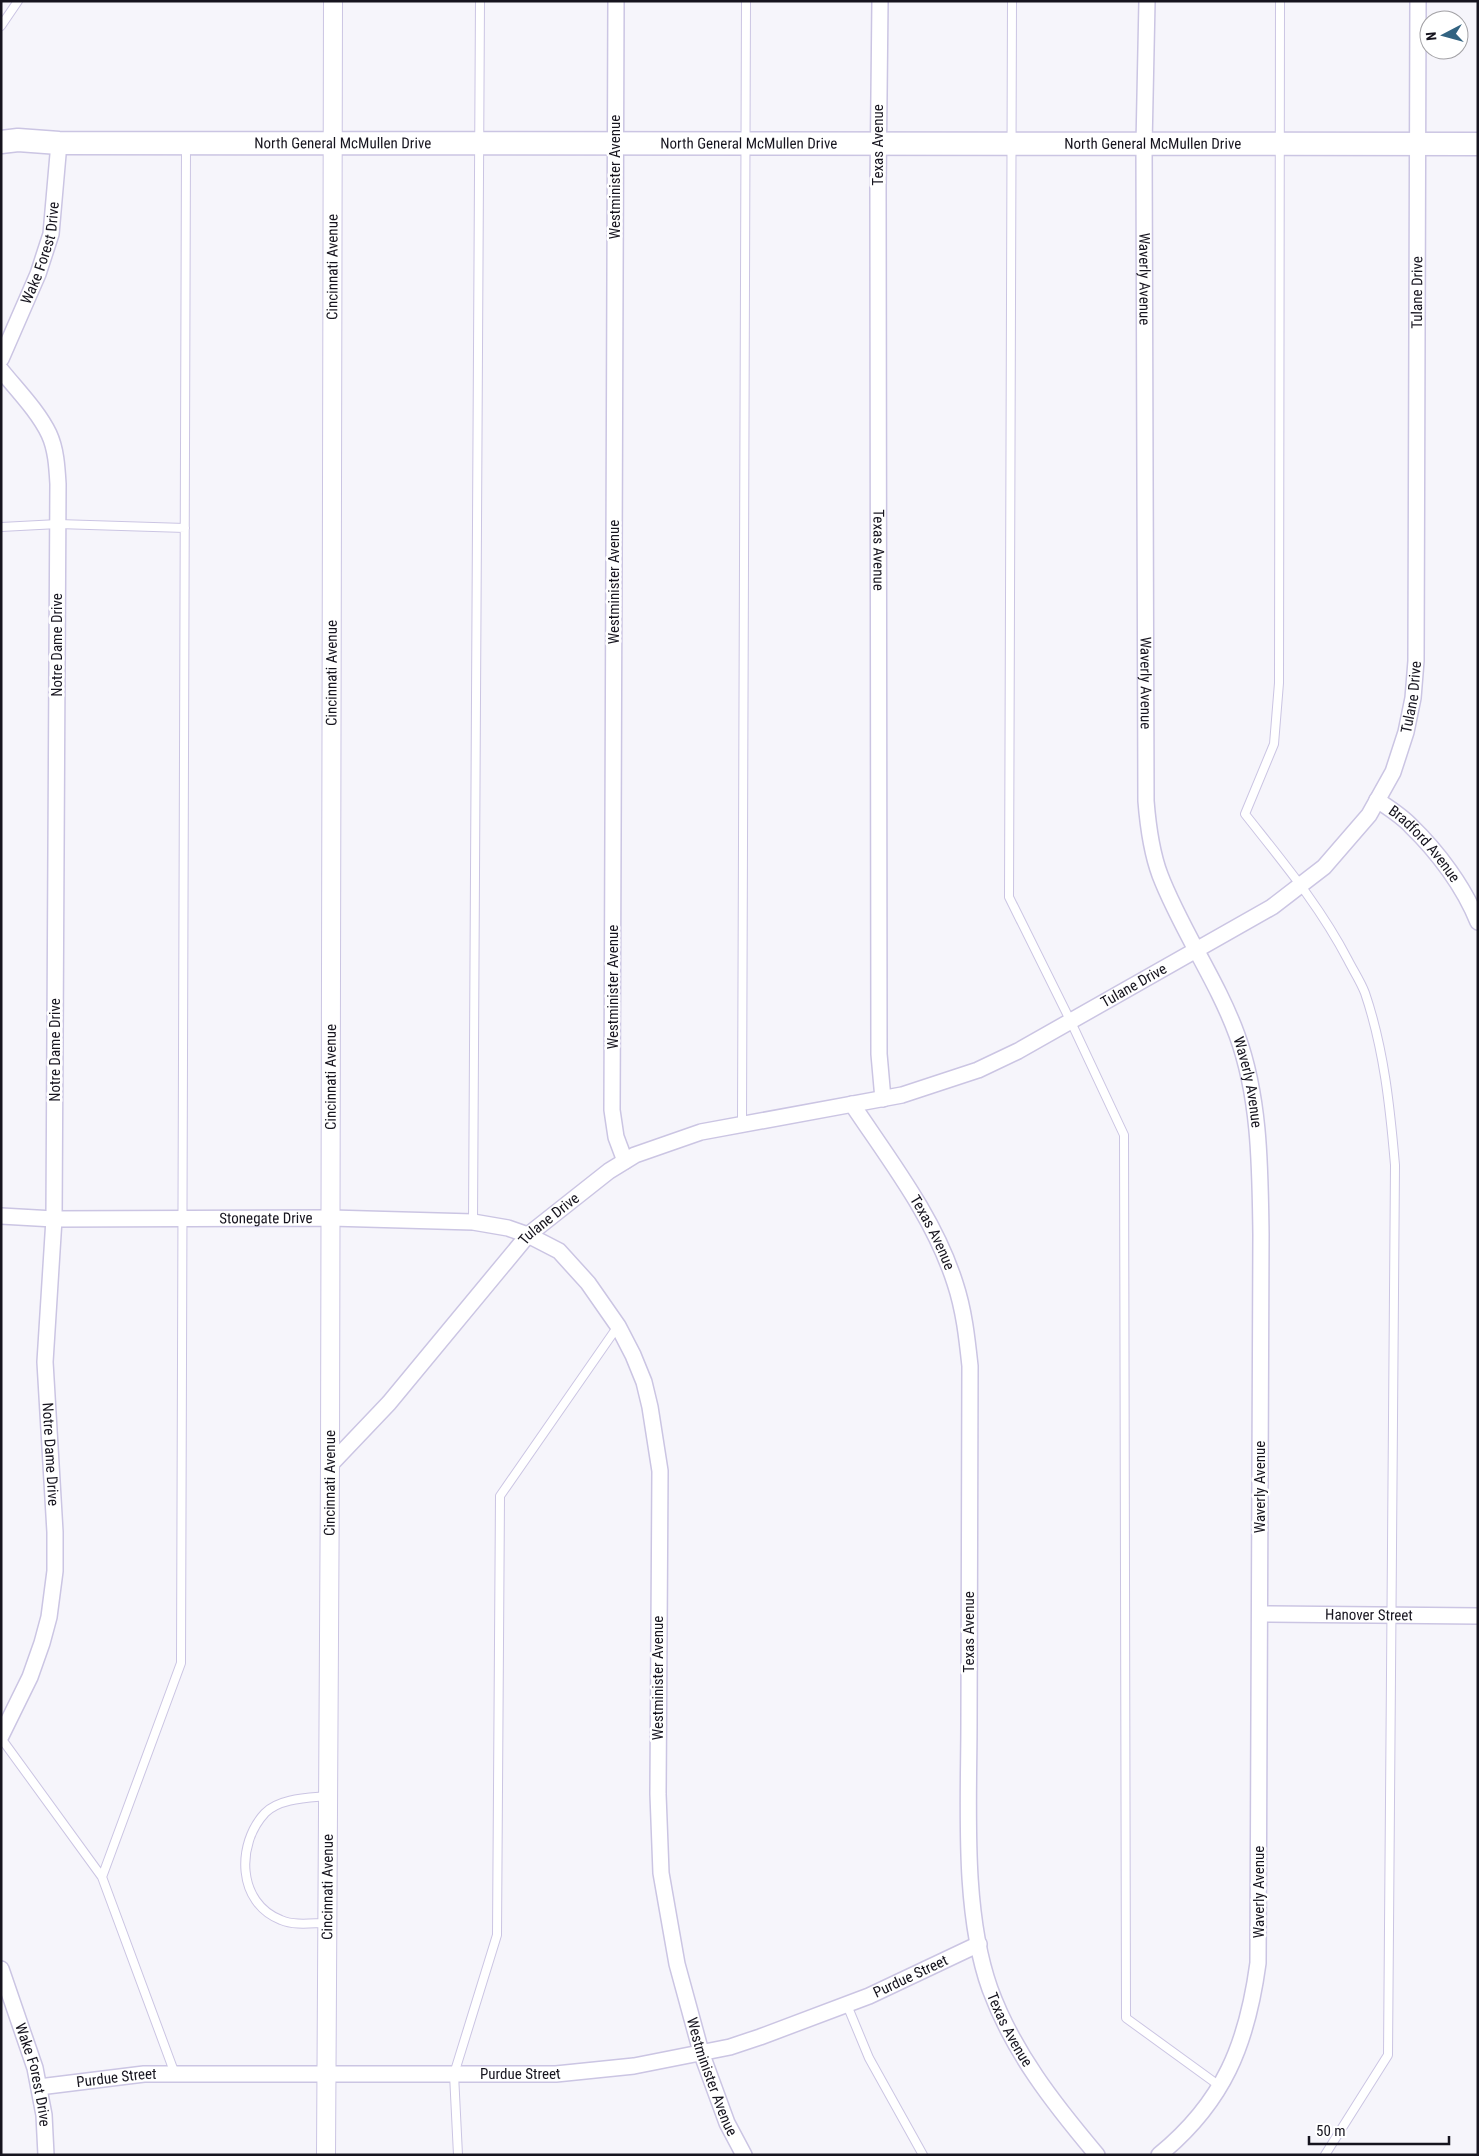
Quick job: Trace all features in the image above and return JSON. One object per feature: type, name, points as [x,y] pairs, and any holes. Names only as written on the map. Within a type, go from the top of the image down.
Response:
[{"type":"main road","name":"North General McMullen Drive","points":[[7,137],[59,143],[186,141],[332,143],[615,142],[1011,146],[1419,146],[1478,144]]},
{"type":"street","name":"Cincinnati Avenue","points":[[326,2155],[331,1218],[333,1]]},
{"type":"street","name":"Westminister Avenue","points":[[616,1],[612,1110],[616,1137],[625,1161]]},
{"type":"street","name":"Texas Avenue","points":[[880,1],[878,145],[879,1054],[883,1099]]},
{"type":"street","name":"Waverly Avenue","points":[[1147,1],[1144,146],[1146,801],[1150,839],[1160,874],[1174,908],[1237,1034],[1249,1074],[1257,1127],[1261,1234],[1258,1963],[1246,2027],[1221,2087],[1201,2114],[1159,2155]]},
{"type":"street","name":"Tulane Drive","points":[[330,1465],[389,1403],[528,1235],[609,1171],[625,1161],[661,1145],[700,1132],[902,1095],[978,1070],[1071,1022],[1272,907],[1324,867],[1354,834],[1393,772],[1406,732],[1414,698],[1416,661],[1419,146],[1418,1]]},
{"type":"street","name":"Wake Forest Drive","points":[[1,359],[38,274],[51,234],[59,143]]},
{"type":"street","name":"Notre Dame Drive","points":[[1,370],[25,399],[49,433],[57,460],[58,524],[54,1219],[45,1362],[56,1532],[55,1571],[49,1617],[42,1643],[30,1676],[1,1737]]},
{"type":"street","name":"Bradford Avenue","points":[[1377,800],[1410,825],[1428,844],[1458,884],[1477,916]]},
{"type":"street","name":"Texas Avenue","points":[[852,1104],[923,1210],[955,1283],[966,1327],[970,1366],[969,1810],[974,1907],[979,1944],[990,1988],[1007,2026],[1033,2072],[1059,2110],[1097,2155]]},
{"type":"street","name":"Stonegate Drive","points":[[1,1216],[54,1219],[331,1218],[473,1222],[500,1226],[528,1235]]},
{"type":"street","name":"Westminister Avenue","points":[[528,1235],[559,1251],[588,1283],[618,1326],[644,1382],[650,1407],[660,1471],[658,1794],[661,1873],[677,1964],[701,2052],[726,2123],[744,2155]]},
{"type":"street","name":"Hanover Street","points":[[1260,1614],[1478,1616]]},
{"type":"street","name":"Purdue Street","points":[[39,2087],[144,2074],[556,2074],[634,2066],[730,2047],[760,2037],[847,2005],[979,1944]]},
{"type":"street","name":"Wake Forest Drive","points":[[1,1969],[24,2031],[39,2087],[44,2115],[46,2155]]},
{"type":"lane","points":[[1,26],[18,1]]},
{"type":"lane","points":[[473,1222],[480,1]]},
{"type":"lane","points":[[742,1123],[746,1]]},
{"type":"lane","points":[[1012,1],[1009,897],[1124,1135],[1126,2018],[1221,2087]]},
{"type":"lane","points":[[1280,1],[1279,684],[1274,744],[1245,814],[1301,885],[1331,928],[1364,992],[1381,1053],[1390,1106],[1395,1165],[1393,1615],[1388,2055],[1324,2155]]},
{"type":"lane","points":[[102,1877],[181,1663],[186,141]]},
{"type":"lane","points":[[1,527],[58,524],[185,528]]},
{"type":"lane","points":[[458,2155],[454,2074],[496,1935],[500,1496],[618,1326]]},
{"type":"lane","points":[[1,1737],[102,1877],[175,2074]]},
{"type":"lane","points":[[327,1923],[294,1924],[280,1920],[256,1902],[248,1890],[245,1858],[250,1840],[266,1812],[294,1800],[328,1796]]},
{"type":"lane","points":[[847,2005],[869,2058],[923,2155]]}]
